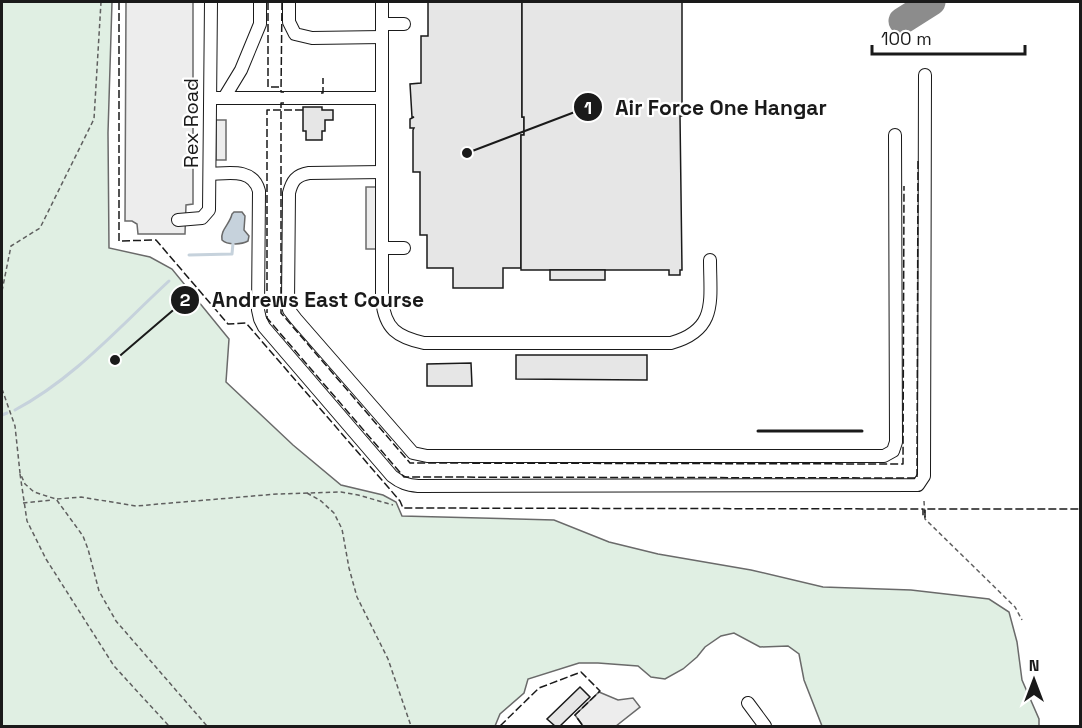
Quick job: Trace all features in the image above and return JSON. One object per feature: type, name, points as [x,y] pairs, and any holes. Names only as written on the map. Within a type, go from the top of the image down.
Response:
[{"type":"street","name":"Rex Road","points":[[178,220],[196,219],[207,215],[210,204],[210,174],[218,98],[211,2]]},
{"type":"street","points":[[218,98],[241,70],[260,24],[260,2]]},
{"type":"street","points":[[289,2],[289,22],[295,34],[312,38],[382,37]]},
{"type":"street","points":[[382,2],[382,300],[383,312],[388,324],[397,334],[424,343],[671,343],[687,338],[703,324],[708,314],[710,260]]},
{"type":"street","points":[[382,24],[404,24]]},
{"type":"street","points":[[210,174],[245,174],[257,183],[259,191],[258,310],[260,319],[264,327],[392,476],[401,483],[418,486],[915,486],[921,483],[924,476],[925,75]]},
{"type":"street","points":[[218,98],[381,98]]},
{"type":"street","points":[[382,172],[309,173],[295,179],[289,193],[288,303],[289,310],[296,320],[413,453],[427,456],[884,456],[893,451],[896,442],[895,135]]},
{"type":"street","points":[[382,248],[404,248]]},
{"type":"street","points":[[748,703],[765,726]]},
{"type":"path","points":[[2,291],[11,246],[40,228],[94,119],[101,2]]},
{"type":"path","points":[[2,389],[15,426],[23,503],[35,541],[114,666],[169,726]]},
{"type":"path","points":[[20,473],[34,492],[56,499],[83,536],[105,605],[116,621],[207,726]]},
{"type":"path","points":[[23,503],[81,498],[136,506],[306,492],[341,492],[393,505]]},
{"type":"path","points":[[306,492],[321,501],[334,513],[342,530],[357,597],[388,659],[411,726]]},
{"type":"path","points":[[924,501],[925,519],[1015,607],[1022,620]]},
{"type":"green space","points":[[2,2],[112,2],[108,133],[109,248],[150,257],[172,269],[229,339],[226,382],[293,445],[341,485],[383,495],[396,502],[402,516],[554,520],[609,542],[658,554],[751,570],[823,587],[911,590],[989,599],[1009,612],[1017,642],[1022,680],[1039,719],[1039,726],[822,726],[804,680],[799,654],[788,646],[760,647],[734,633],[721,636],[705,647],[683,669],[665,679],[651,677],[638,666],[579,663],[528,679],[524,693],[500,714],[495,726],[2,726]]},
{"type":"shaded area","points":[[126,2],[193,2],[193,204],[186,205],[185,234],[138,234],[137,224],[125,221]]},
{"type":"shaded area","points":[[216,120],[226,120],[226,160],[216,160]]},
{"type":"shaded area","points":[[366,187],[376,187],[376,249],[366,249]]},
{"type":"shaded area","points":[[234,212],[242,212],[245,216],[244,230],[249,236],[248,241],[238,244],[222,240],[224,230]]},
{"type":"shaded area","points":[[599,692],[618,700],[633,698],[640,707],[616,726],[583,726],[575,715]]},
{"type":"building","points":[[428,2],[522,2],[524,135],[521,135],[521,268],[503,268],[503,288],[453,288],[453,268],[427,268],[427,235],[420,235],[420,172],[413,172],[414,128],[410,128],[410,119],[414,117],[412,117],[410,84],[421,83],[421,36],[428,36]]},
{"type":"building","points":[[522,2],[682,2],[682,116],[680,116],[682,270],[680,270],[680,275],[669,275],[669,270],[521,270],[521,135],[524,135]]},
{"type":"building","points":[[303,107],[322,107],[322,110],[333,110],[333,120],[325,120],[322,140],[306,140],[306,131],[303,131]]},
{"type":"building","points":[[550,270],[605,270],[605,280],[550,280]]},
{"type":"building","points":[[516,355],[647,355],[647,380],[516,379]]},
{"type":"building","points":[[471,363],[472,386],[427,386],[427,364]]},
{"type":"building","points":[[580,687],[590,697],[560,726],[555,726],[547,719]]},
{"type":"waterway","points":[[189,255],[232,254],[233,243]]},
{"type":"waterway","points":[[15,410],[37,397],[77,367],[169,281]]},
{"type":"waterway","points":[[2,415],[7,413]]},
{"type":"taxiway","points":[[902,21],[932,2]]},
{"type":"fence","points":[[119,2],[119,241],[156,240],[228,324],[246,323],[400,501],[403,508],[923,509],[923,517],[925,517],[925,509],[1080,509]]},
{"type":"fence","points":[[268,2],[268,87],[282,87]]},
{"type":"fence","points":[[282,2],[281,92],[284,92]]},
{"type":"fence","points":[[321,93],[323,93],[323,78]]},
{"type":"fence","points":[[284,103],[281,103],[281,313],[410,463],[903,464],[904,186]]},
{"type":"fence","points":[[303,110],[267,110],[267,318],[404,477],[917,478],[918,161]]},
{"type":"fence","points":[[500,726],[539,688],[581,672],[600,691],[575,715],[583,726]]},
{"type":"wall","points":[[758,431],[862,431]]},
{"type":"place","name":"Air Force One Hangar","points":[[467,153]]},
{"type":"place","name":"Andrews East Course","points":[[115,360]]}]
